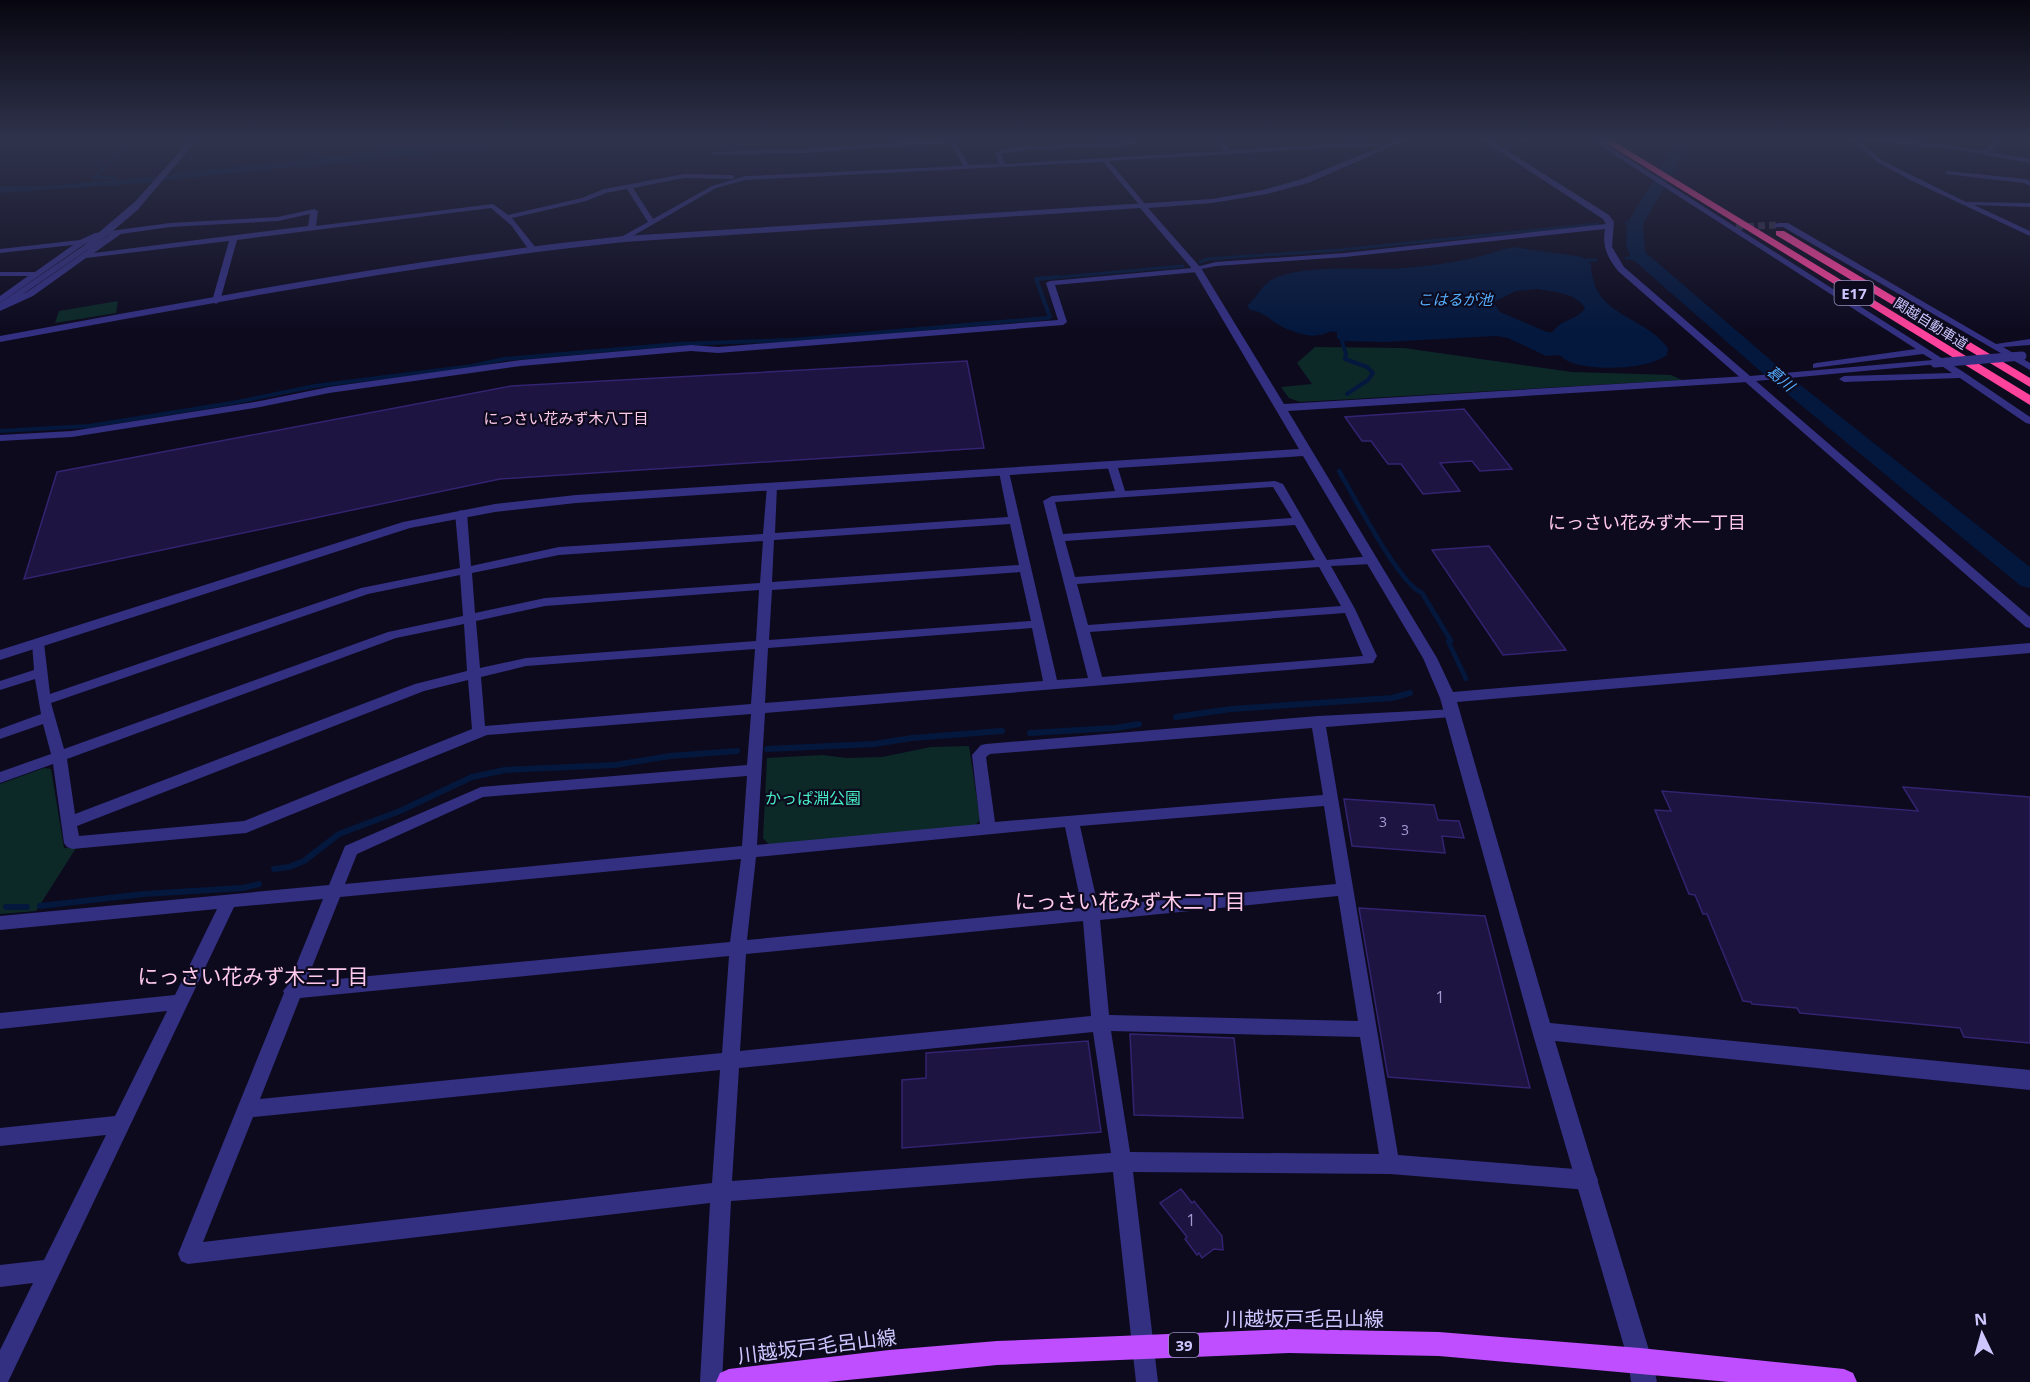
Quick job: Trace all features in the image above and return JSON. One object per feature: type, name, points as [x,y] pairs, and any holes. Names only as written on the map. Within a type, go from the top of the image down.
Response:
[{"type":"highway","name":"関越自動車道","points":[[1708,202],[2030,401]]},
{"type":"highway","name":"関越自動車道","points":[[1711,202],[2030,383]]},
{"type":"main road","name":"川越坂戸毛呂山線","points":[[729,1382],[889,1362],[997,1353],[1289,1341],[1439,1344],[1642,1371],[1844,1382]]},
{"type":"street","points":[[0,308],[140,202]]},
{"type":"street","points":[[507,217],[573,202]]},
{"type":"street","points":[[639,202],[652,223]]},
{"type":"street","points":[[624,238],[687,202]]},
{"type":"street","points":[[1139,202],[1197,269],[1430,658],[1450,705],[1542,1031],[1588,1180],[1642,1371]]},
{"type":"street","points":[[0,339],[418,265],[532,248],[624,238],[1194,202]]},
{"type":"street","points":[[1585,202],[1606,216],[1610,222],[1606,243],[1614,261],[1621,269],[1753,379],[2030,624]]},
{"type":"street","points":[[1702,202],[1732,227],[2030,421]]},
{"type":"street","points":[[1967,202],[2030,234]]},
{"type":"street","points":[[1977,202],[2030,205]]},
{"type":"street","points":[[86,256],[493,206],[522,232],[532,248]]},
{"type":"street","points":[[0,300],[95,235],[170,225],[278,219],[314,211],[312,227]]},
{"type":"street","points":[[1778,225],[1785,225],[2030,367]]},
{"type":"street","points":[[0,438],[72,434],[260,404],[329,390],[521,363],[691,348],[718,350],[1063,322],[1050,283],[1197,269],[1216,264],[1345,255],[1609,226]]},
{"type":"street","points":[[2019,229],[2030,228]]},
{"type":"street","points":[[0,308],[30,294],[121,231]]},
{"type":"street","points":[[216,301],[234,238]]},
{"type":"street","points":[[0,251],[86,243]]},
{"type":"street","points":[[0,274],[35,274]]},
{"type":"street","points":[[1996,347],[2002,344],[2030,342]]},
{"type":"street","points":[[1793,375],[1806,368],[1924,351]]},
{"type":"street","points":[[1279,408],[1753,379],[2026,356]]},
{"type":"street","points":[[1793,375],[1831,380],[1938,378],[1962,375]]},
{"type":"street","points":[[0,655],[407,525],[460,513],[576,499],[1305,452]]},
{"type":"street","points":[[1112,465],[1121,494]]},
{"type":"street","points":[[1004,472],[1051,685]]},
{"type":"street","points":[[39,643],[44,701],[59,757],[71,822],[72,843],[246,827],[479,732],[1368,660],[1370,656],[1348,609],[1300,521],[1279,486],[1275,484],[1050,500],[1096,681]]},
{"type":"street","points":[[711,1382],[721,1192],[738,949],[748,854],[772,486]]},
{"type":"street","points":[[460,513],[467,571],[479,732]]},
{"type":"street","points":[[44,701],[364,591],[559,551],[1014,520]]},
{"type":"street","points":[[1059,538],[1300,521]]},
{"type":"street","points":[[1071,581],[1372,560]]},
{"type":"street","points":[[0,778],[393,635],[544,602],[1024,568]]},
{"type":"street","points":[[1083,629],[1348,609]]},
{"type":"street","points":[[71,822],[420,687],[526,662],[1038,624]]},
{"type":"street","points":[[987,830],[980,755],[986,749],[1318,721],[1450,705],[2030,648]]},
{"type":"street","points":[[0,686],[41,672]]},
{"type":"street","points":[[0,734],[48,717]]},
{"type":"street","points":[[1318,721],[1390,1164]]},
{"type":"street","points":[[753,770],[481,792],[351,850],[292,991],[188,1254],[721,1192],[1122,1162],[1390,1164],[1588,1180]]},
{"type":"street","points":[[0,923],[748,854],[1071,821],[1331,800]]},
{"type":"street","points":[[1071,821],[1091,914],[1101,1023],[1122,1162],[1147,1382]]},
{"type":"street","points":[[292,991],[1346,889]]},
{"type":"street","points":[[0,1374],[229,901]]},
{"type":"street","points":[[0,1021],[181,1002]]},
{"type":"street","points":[[246,1109],[1101,1023],[1369,1029]]},
{"type":"street","points":[[1542,1031],[2030,1080]]},
{"type":"street","points":[[0,1137],[122,1124]]},
{"type":"street","points":[[0,1276],[50,1270]]},
{"type":"green space","points":[[118,301],[116,313],[55,323],[59,311]]},
{"type":"green space","points":[[1315,347],[1404,348],[1572,372],[1671,375],[1682,380],[1300,402],[1289,398],[1281,387],[1312,384],[1297,363]]},
{"type":"green space","name":"かっぱ淵公園","points":[[969,746],[980,820],[973,827],[769,845],[763,838],[767,758],[823,755],[846,758],[882,757],[931,747]]},
{"type":"green space","points":[[44,768],[51,769],[64,848],[76,848],[36,911],[0,914],[0,784]]},
{"type":"water","name":"こはるが池","points":[[1513,247],[1583,257],[1591,264],[1594,281],[1600,295],[1609,305],[1658,337],[1668,348],[1667,355],[1647,364],[1606,368],[1580,365],[1559,355],[1546,356],[1508,338],[1496,336],[1384,342],[1342,341],[1337,338],[1337,332],[1311,336],[1287,329],[1259,312],[1250,310],[1247,305],[1273,279],[1295,272],[1421,266],[1473,258]],"holes":[[[1538,289],[1571,296],[1585,308],[1578,315],[1560,324],[1553,332],[1547,332],[1500,312],[1493,302],[1516,291]]]},
{"type":"building","points":[[967,361],[984,448],[500,479],[24,579],[57,472],[511,386]]},
{"type":"building","points":[[1464,409],[1512,469],[1480,471],[1472,461],[1440,463],[1460,491],[1423,494],[1401,464],[1388,464],[1371,441],[1362,441],[1345,417]]},
{"type":"building","points":[[1489,546],[1566,650],[1503,655],[1432,550]]},
{"type":"building","points":[[1903,787],[2030,797],[2030,1043],[1964,1037],[1960,1028],[1800,1013],[1797,1008],[1752,1004],[1743,1001],[1707,914],[1703,914],[1695,895],[1689,894],[1655,810],[1671,811],[1662,791],[1918,811]]},
{"type":"building","points":[[1344,799],[1434,805],[1438,820],[1459,821],[1464,838],[1442,836],[1445,853],[1352,846]]},
{"type":"building","points":[[1359,908],[1485,916],[1530,1088],[1388,1077]]},
{"type":"building","points":[[1130,1034],[1234,1038],[1243,1118],[1134,1115]]},
{"type":"building","points":[[1088,1041],[1101,1132],[902,1148],[902,1080],[926,1078],[926,1053]]},
{"type":"building","points":[[1181,1189],[1192,1203],[1194,1201],[1222,1236],[1223,1250],[1214,1249],[1202,1258],[1199,1253],[1197,1255],[1185,1239],[1187,1237],[1160,1203]]},
{"type":"waterway","name":"葛川","points":[[1648,202],[1635,224],[1635,245],[1637,254],[1651,268],[1781,379],[2030,580]]},
{"type":"waterway","points":[[1626,223],[1635,224]]},
{"type":"waterway","points":[[1200,262],[1208,259],[1339,250],[1598,224]]},
{"type":"waterway","points":[[1626,258],[1641,258]]},
{"type":"waterway","points":[[1587,260],[1596,260]]},
{"type":"waterway","points":[[1040,279],[1183,266]]},
{"type":"waterway","points":[[0,431],[89,426],[232,403],[315,386],[472,366],[504,359],[678,344],[792,340],[1048,318],[1050,317],[1036,279],[1057,277]]},
{"type":"waterway","points":[[1342,341],[1346,354],[1345,359],[1367,367],[1373,373],[1368,380],[1347,394]]},
{"type":"waterway","points":[[1339,471],[1401,574],[1422,593],[1451,641],[1448,641],[1466,679]]},
{"type":"waterway","points":[[1176,717],[1231,709],[1392,698],[1410,693]]},
{"type":"waterway","points":[[1030,733],[1115,728],[1139,724]]},
{"type":"waterway","points":[[767,749],[874,744],[912,738],[1002,731]]},
{"type":"waterway","points":[[274,869],[289,867],[304,861],[339,834],[400,811],[472,777],[505,770],[615,765],[670,756],[737,751]]},
{"type":"waterway","points":[[40,906],[144,894],[243,888],[259,884]]},
{"type":"waterway","points":[[6,907],[27,907]]},
{"type":"tunnel","points":[[1736,227],[1778,225]]},
{"type":"district","name":"にっさい花みず木八丁目","points":[[566,418]]},
{"type":"district","name":"にっさい花みず木一丁目","points":[[1647,522]]},
{"type":"district","name":"にっさい花みず木二丁目","points":[[1130,901]]},
{"type":"district","name":"にっさい花みず木三丁目","points":[[253,976]]}]
